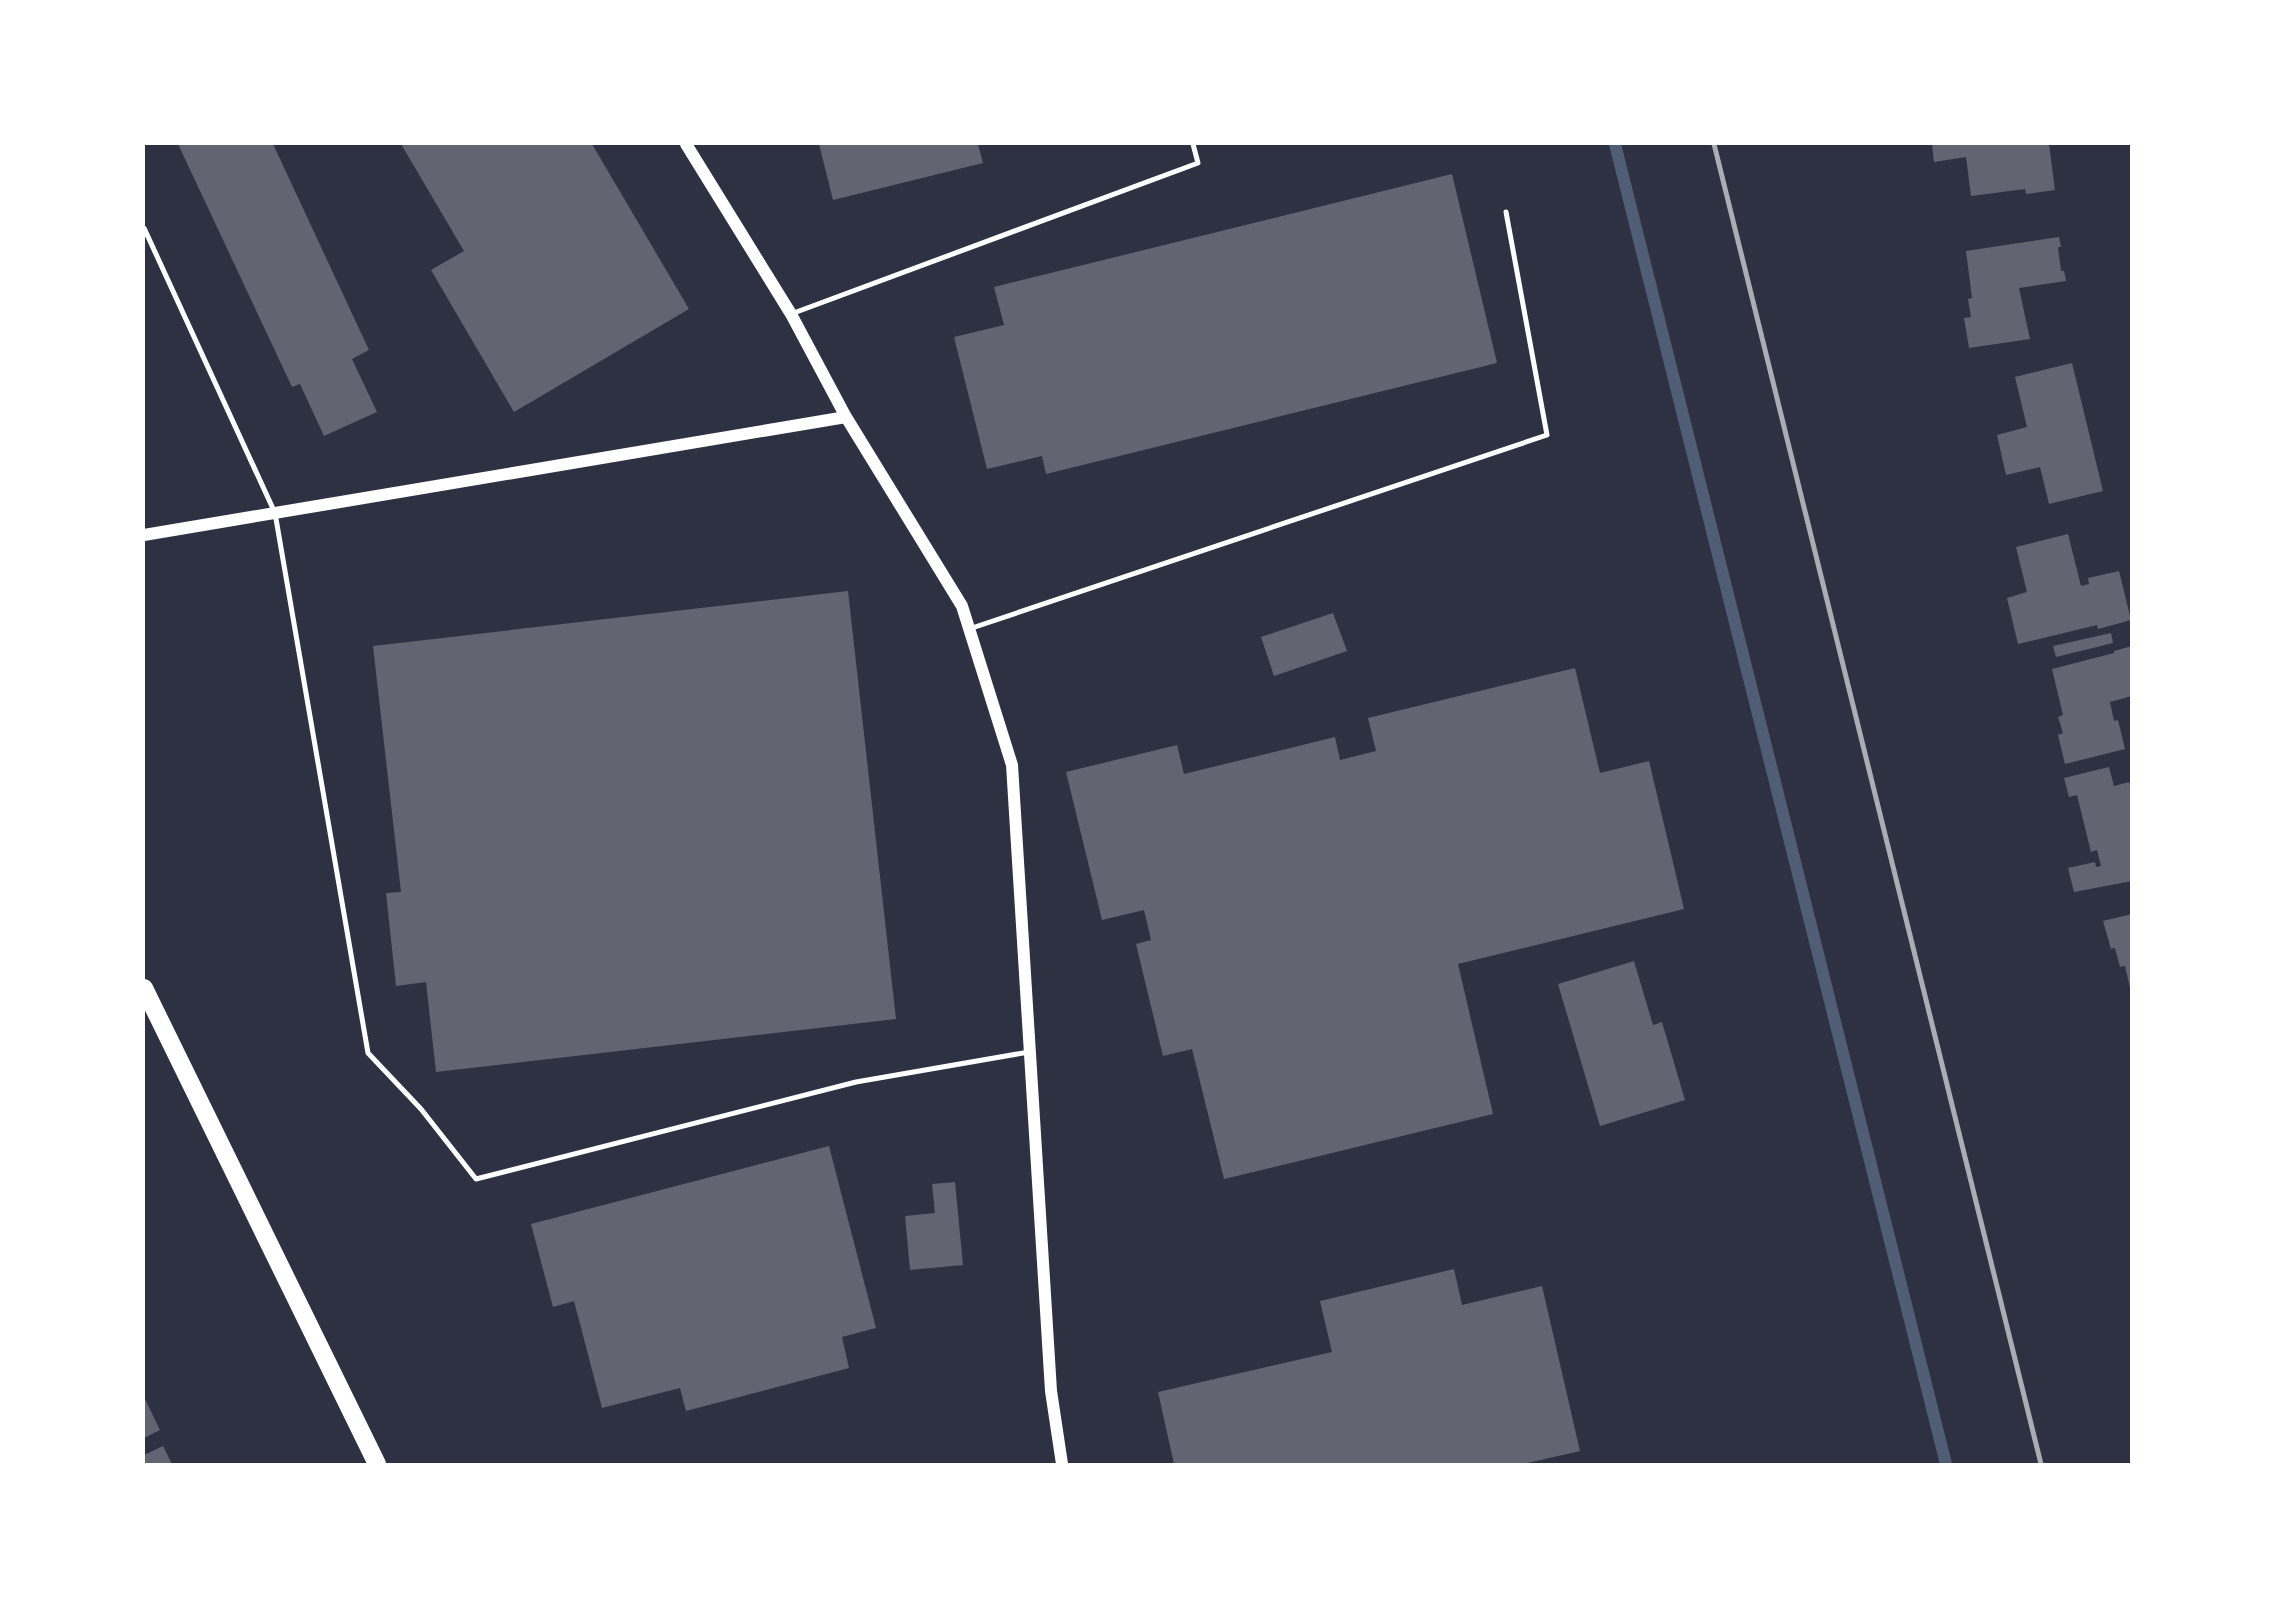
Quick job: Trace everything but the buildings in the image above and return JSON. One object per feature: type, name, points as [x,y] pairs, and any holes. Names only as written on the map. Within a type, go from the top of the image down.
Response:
[{"type":"main road","points":[[144,988],[377,1465]]},
{"type":"street","points":[[686,144],[791,314],[846,417],[962,606],[1012,765],[1051,1391],[1062,1465]]},
{"type":"street","points":[[144,535],[846,417]]},
{"type":"lane","points":[[791,314],[1198,163],[1193,144]]},
{"type":"lane","points":[[969,629],[1547,435],[1506,212]]},
{"type":"lane","points":[[144,228],[275,513],[368,1052],[421,1109],[476,1179],[856,1082],[1029,1052]]},
{"type":"waterway","points":[[1615,144],[1946,1464]]},
{"type":"railway","points":[[1714,144],[2041,1464]]}]
